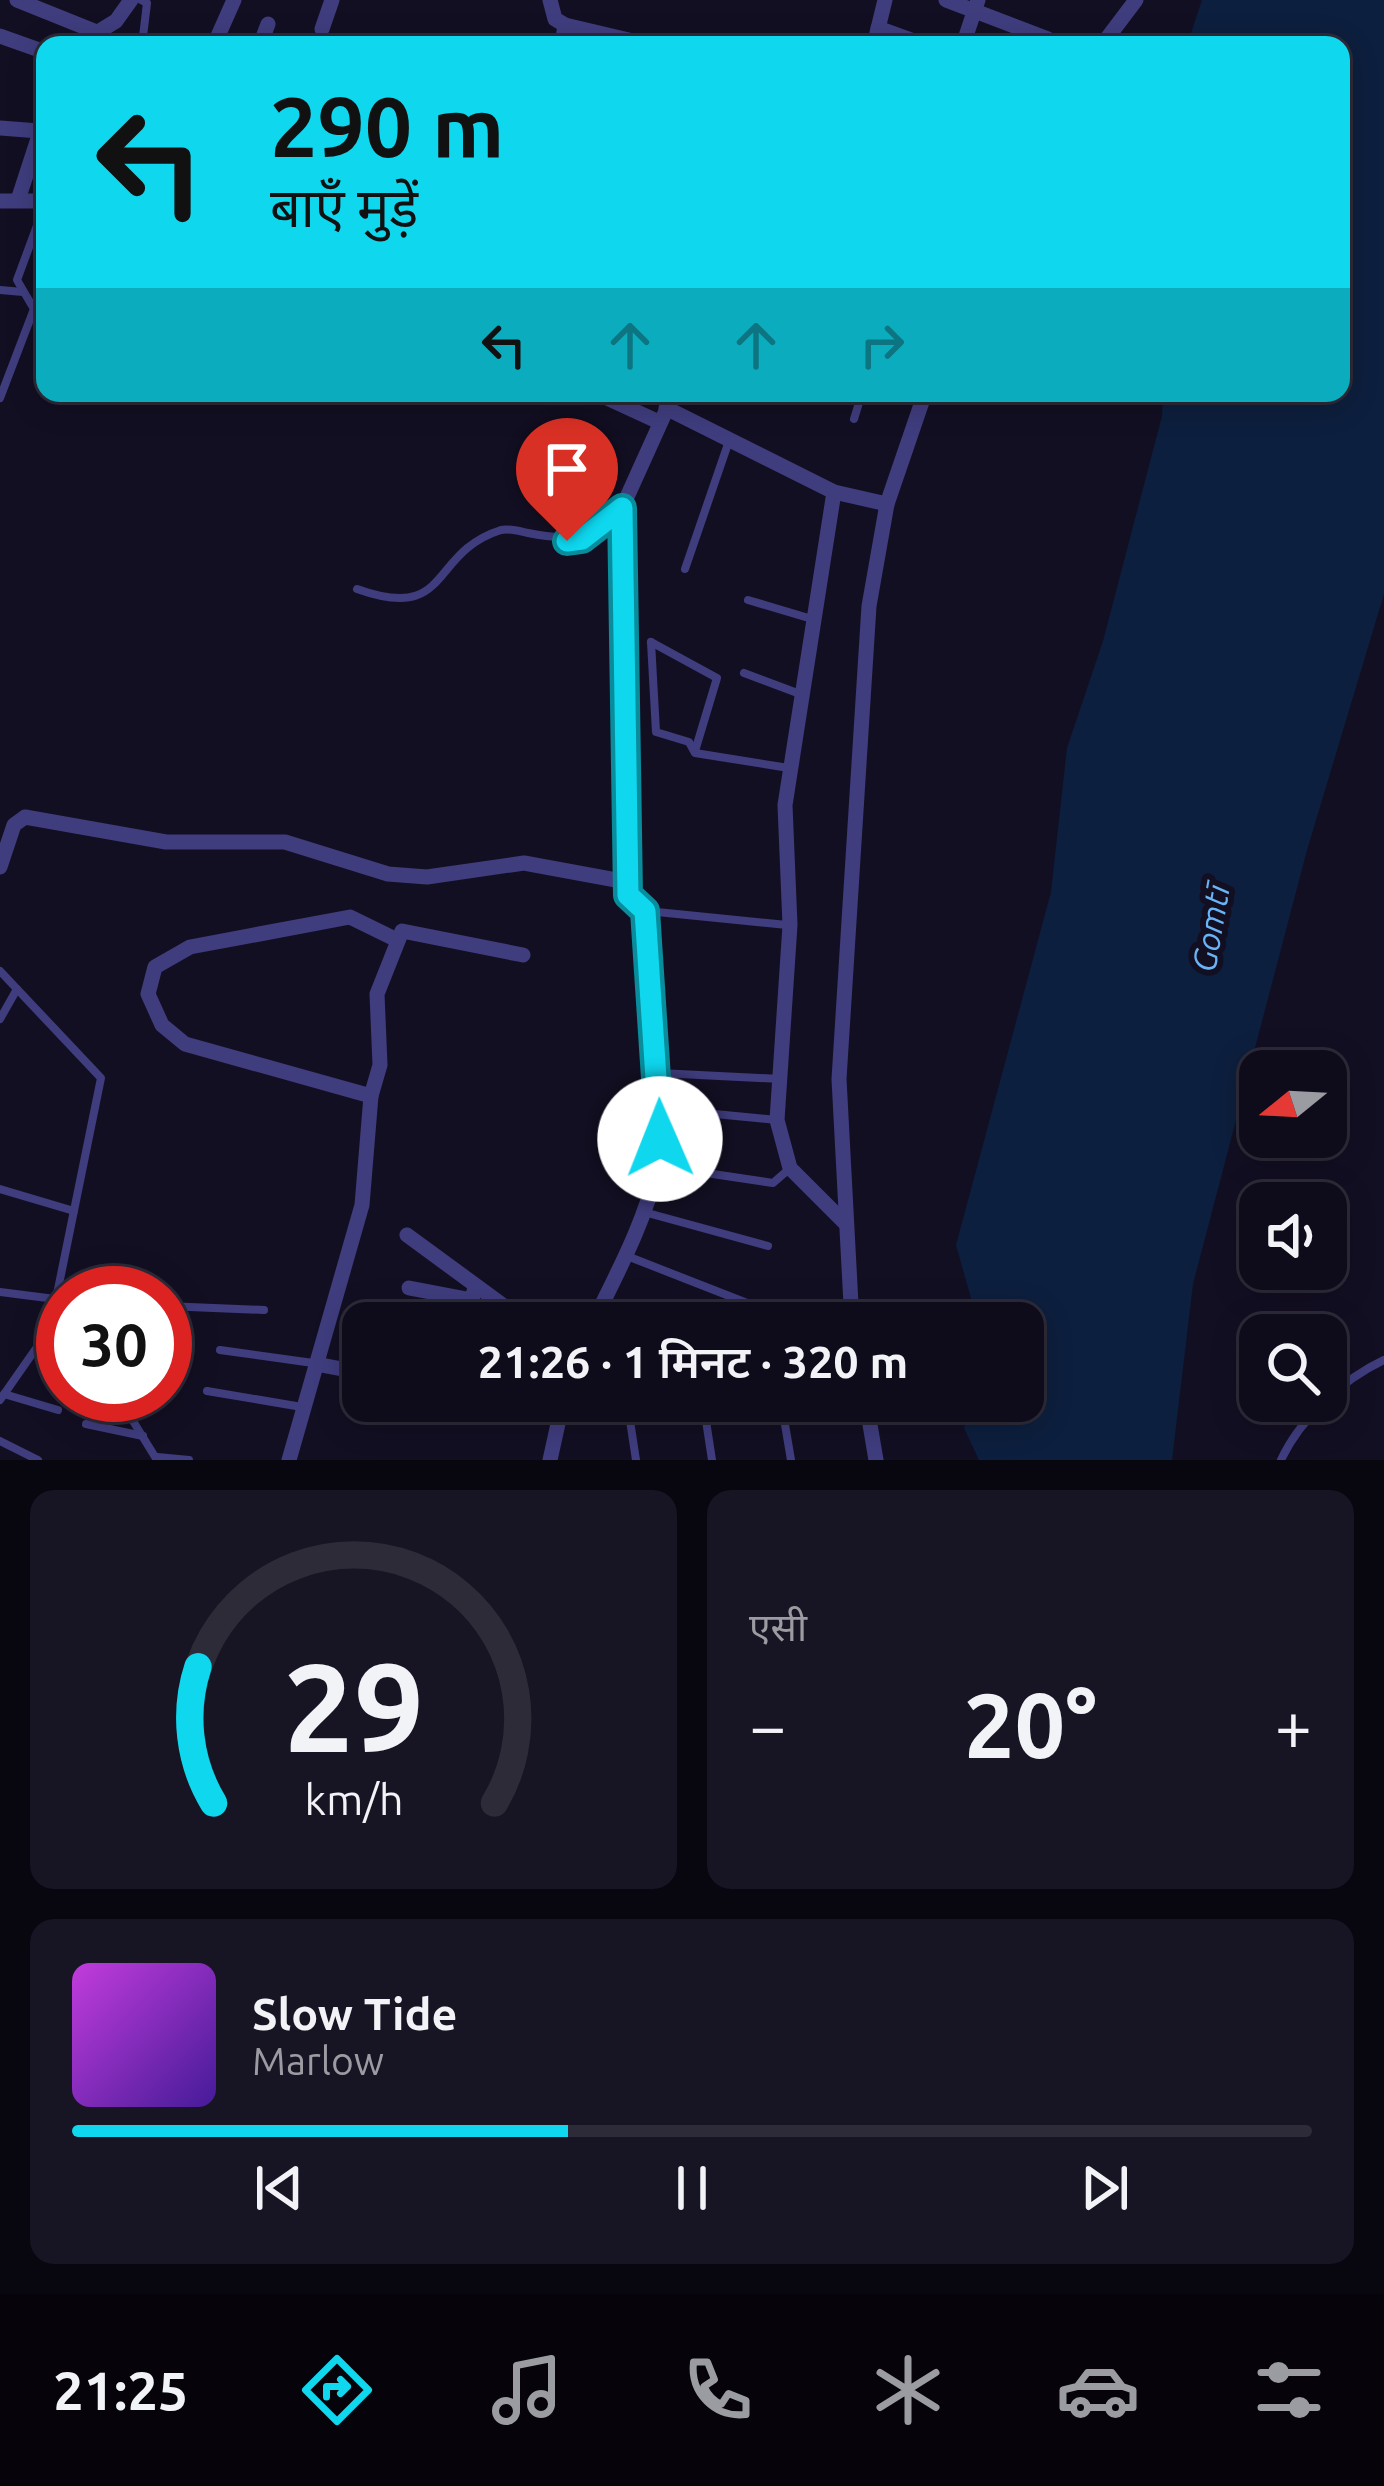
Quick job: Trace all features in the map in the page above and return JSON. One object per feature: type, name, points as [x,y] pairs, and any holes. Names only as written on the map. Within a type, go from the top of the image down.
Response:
[{"type":"street","points":[[94,36],[130,0]]},
{"type":"street","points":[[218,36],[234,0]]},
{"type":"street","points":[[322,29],[332,0]]},
{"type":"street","points":[[550,0],[555,19],[565,25],[612,36]]},
{"type":"street","points":[[876,36],[885,0]]},
{"type":"street","points":[[946,0],[976,5],[1042,36]]},
{"type":"street","points":[[1109,36],[1136,0]]},
{"type":"street","points":[[27,1],[99,33]]},
{"type":"street","points":[[965,36],[976,5]]},
{"type":"street","points":[[263,36],[268,24]]},
{"type":"street","points":[[563,36],[565,25]]},
{"type":"street","points":[[0,36],[36,49]]},
{"type":"street","points":[[0,128],[36,125]]},
{"type":"street","points":[[18,200],[36,143]]},
{"type":"street","points":[[0,201],[36,201]]},
{"type":"street","points":[[851,1302],[839,1079],[869,606],[887,504],[922,402]]},
{"type":"street","points":[[603,1302],[644,1212],[658,1166],[662,1109],[645,911],[628,895],[627,882],[622,508],[666,408],[731,436],[834,492],[887,504]]},
{"type":"street","points":[[834,492],[784,805],[790,925],[777,1120],[790,1168],[846,1224]]},
{"type":"street","points":[[0,867],[14,825],[25,817],[166,842],[285,842],[388,874],[427,877],[524,863],[627,882]]},
{"type":"street","points":[[371,1096],[185,1044],[163,1025],[148,994],[155,967],[190,947],[350,917],[397,940]]},
{"type":"street","points":[[289,1460],[362,1205],[371,1096],[380,1065],[377,994],[397,940],[402,931],[523,955]]},
{"type":"street","points":[[407,1235],[488,1302]]},
{"type":"street","points":[[409,1288],[473,1294]]},
{"type":"street","points":[[471,1302],[473,1294]]},
{"type":"street","points":[[316,1364],[342,1369]]},
{"type":"street","points":[[550,1460],[558,1422]]},
{"type":"street","points":[[870,1422],[876,1460]]},
{"type":"lane","points":[[141,0],[146,3],[143,36]]},
{"type":"lane","points":[[0,398],[5,373],[34,309],[17,280],[36,227]]},
{"type":"lane","points":[[0,290],[24,292]]},
{"type":"lane","points":[[854,418],[859,402]]},
{"type":"lane","points":[[685,569],[731,436]]},
{"type":"lane","points":[[357,589],[395,602],[419,596],[468,548],[504,528],[582,539],[622,508]]},
{"type":"lane","points":[[748,600],[813,619]]},
{"type":"lane","points":[[695,752],[717,678],[651,642],[656,732],[689,742],[695,752],[790,768]]},
{"type":"lane","points":[[744,673],[802,694]]},
{"type":"lane","points":[[645,911],[790,925]]},
{"type":"lane","points":[[0,971],[101,1078],[65,1266]]},
{"type":"lane","points":[[0,1019],[17,988]]},
{"type":"lane","points":[[658,1073],[779,1079]]},
{"type":"lane","points":[[662,1109],[777,1120]]},
{"type":"lane","points":[[658,1166],[773,1183],[790,1168]]},
{"type":"lane","points":[[0,1189],[74,1210]]},
{"type":"lane","points":[[644,1212],[768,1246]]},
{"type":"lane","points":[[626,1256],[744,1302]]},
{"type":"lane","points":[[0,1292],[36,1297]]},
{"type":"lane","points":[[192,1307],[264,1310]]},
{"type":"lane","points":[[36,1348],[2,1397],[36,1405]]},
{"type":"lane","points":[[220,1350],[316,1364]]},
{"type":"lane","points":[[1281,1460],[1291,1438],[1320,1407],[1384,1360]]},
{"type":"lane","points":[[207,1391],[304,1407]]},
{"type":"lane","points":[[133,1422],[157,1458],[189,1460]]},
{"type":"lane","points":[[630,1422],[636,1460]]},
{"type":"lane","points":[[706,1422],[712,1460]]},
{"type":"lane","points":[[785,1422],[791,1460]]},
{"type":"lane","points":[[86,1424],[142,1436]]},
{"type":"lane","points":[[0,1442],[38,1460]]},
{"type":"water","name":"Gomtī","points":[[1202,0],[1384,0],[1384,594],[1307,850],[1254,1050],[1239,1050],[1239,1109],[1193,1284],[1172,1460],[979,1460],[964,1428],[966,1422],[1044,1422],[1044,1302],[972,1302],[956,1245],[1051,892],[1067,748],[1103,641],[1163,402],[1350,402],[1350,36],[1190,36]]},
{"type":"route","points":[[567,541],[582,539],[622,508],[619,585],[628,895],[645,911],[662,1112],[660,1139]]}]
